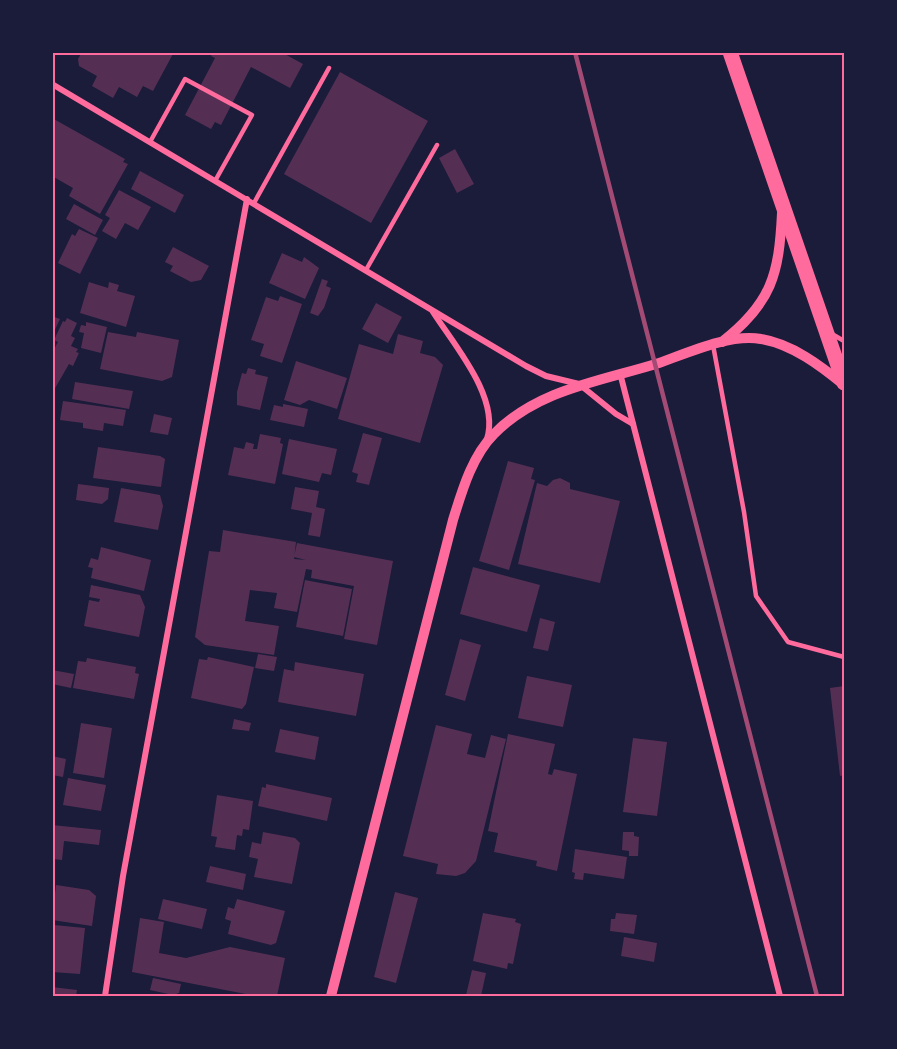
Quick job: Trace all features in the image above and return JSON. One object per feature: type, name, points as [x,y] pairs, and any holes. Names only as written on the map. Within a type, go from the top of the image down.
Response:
[{"type":"main road","points":[[730,52],[844,384]]},
{"type":"street","points":[[52,84],[432,311],[546,376],[579,384],[609,410],[633,424]]},
{"type":"street","points":[[105,996],[123,876],[250,201]]},
{"type":"street","points":[[717,343],[754,313],[770,286],[780,261],[783,204]]},
{"type":"street","points":[[331,996],[453,520],[463,488],[485,446],[489,432],[484,398],[461,352],[432,311]]},
{"type":"street","points":[[485,446],[507,421],[579,384],[717,343],[760,338],[819,364],[844,384]]},
{"type":"street","points":[[620,373],[780,996]]},
{"type":"lane","points":[[250,201],[329,68]]},
{"type":"lane","points":[[150,142],[185,79],[252,115],[215,181]]},
{"type":"lane","points":[[366,270],[437,145]]},
{"type":"lane","points":[[828,332],[844,341]]},
{"type":"lane","points":[[717,343],[756,596],[788,642],[844,657]]},
{"type":"building","points":[[82,52],[174,52],[153,91],[143,86],[137,97],[119,87],[113,98],[92,86],[97,76],[79,66],[78,59]]},
{"type":"building","points":[[213,52],[281,52],[303,64],[290,88],[251,67],[221,125],[215,122],[211,129],[185,115],[215,58],[211,56]]},
{"type":"building","points":[[340,72],[428,121],[371,223],[284,174]]},
{"type":"building","points":[[52,118],[125,159],[123,162],[128,164],[100,214],[69,196],[73,188],[52,176]]},
{"type":"building","points":[[455,149],[474,184],[457,193],[439,158]]},
{"type":"building","points":[[140,171],[184,195],[175,213],[131,189]]},
{"type":"building","points":[[119,190],[151,207],[138,230],[125,223],[116,239],[102,231],[110,218],[105,215]]},
{"type":"building","points":[[74,204],[103,220],[95,235],[66,219]]},
{"type":"building","points":[[79,229],[98,238],[80,274],[58,263],[72,234],[75,236]]},
{"type":"building","points":[[173,247],[209,266],[201,280],[191,282],[170,271],[173,266],[165,262]]},
{"type":"building","points":[[282,253],[302,262],[304,257],[319,268],[305,299],[269,283]]},
{"type":"building","points":[[322,279],[328,281],[326,286],[331,288],[324,308],[318,316],[310,313]]},
{"type":"building","points":[[89,282],[108,288],[109,282],[119,285],[117,291],[135,296],[126,327],[80,313]]},
{"type":"building","points":[[280,296],[302,304],[282,363],[260,356],[264,344],[251,340],[266,297],[278,301]]},
{"type":"building","points":[[376,303],[402,317],[388,343],[362,329]]},
{"type":"building","points":[[52,316],[60,319],[52,336]]},
{"type":"building","points":[[67,318],[77,323],[71,336],[75,338],[71,346],[78,349],[76,352],[79,353],[73,366],[69,364],[54,390],[52,353],[58,342],[54,340],[63,321],[65,322]]},
{"type":"building","points":[[86,322],[107,327],[101,353],[81,348],[84,333],[79,332],[81,325],[86,326]]},
{"type":"building","points":[[108,332],[136,337],[137,332],[179,340],[172,377],[162,381],[100,369]]},
{"type":"building","points":[[398,334],[423,341],[420,353],[435,357],[443,365],[420,443],[338,419],[359,344],[393,354]]},
{"type":"building","points":[[296,361],[347,378],[337,409],[309,400],[300,405],[284,400]]},
{"type":"building","points":[[248,368],[256,370],[255,374],[268,377],[260,410],[237,405],[237,392],[242,373],[246,374]]},
{"type":"building","points":[[75,382],[133,391],[129,409],[72,399]]},
{"type":"building","points":[[63,401],[126,410],[123,426],[104,423],[103,431],[83,428],[83,423],[60,420]]},
{"type":"building","points":[[283,404],[308,409],[304,427],[270,420],[274,405],[283,407]]},
{"type":"building","points":[[154,414],[172,418],[168,435],[150,432]]},
{"type":"building","points":[[363,433],[382,438],[369,485],[356,482],[358,474],[352,472]]},
{"type":"building","points":[[260,434],[281,438],[280,443],[283,444],[275,484],[228,475],[234,447],[244,449],[246,442],[254,444],[253,449],[257,449]]},
{"type":"building","points":[[289,439],[337,449],[331,475],[322,473],[319,482],[282,474]]},
{"type":"building","points":[[98,447],[160,456],[165,459],[161,487],[93,478]]},
{"type":"building","points":[[508,461],[534,468],[531,479],[535,480],[509,570],[479,561]]},
{"type":"building","points":[[560,478],[570,483],[570,489],[620,501],[600,583],[518,564],[537,483],[547,486],[553,480]]},
{"type":"building","points":[[78,484],[109,488],[108,499],[102,504],[76,500]]},
{"type":"building","points":[[295,487],[319,491],[316,507],[325,509],[320,537],[308,535],[312,513],[291,509]]},
{"type":"building","points":[[121,488],[160,495],[163,506],[158,530],[114,522]]},
{"type":"building","points":[[223,530],[296,542],[295,555],[297,543],[393,561],[377,645],[344,639],[354,586],[311,578],[312,570],[306,569],[297,612],[274,608],[277,593],[250,590],[245,621],[279,626],[274,655],[205,645],[195,637],[209,551],[220,552]]},
{"type":"building","points":[[101,547],[151,560],[144,591],[91,578],[93,568],[88,567],[91,558],[98,560]]},
{"type":"building","points":[[473,567],[540,585],[527,632],[460,614]]},
{"type":"building","points":[[305,580],[352,589],[343,636],[296,627]]},
{"type":"building","points":[[91,585],[140,595],[145,607],[139,637],[84,626],[89,600],[99,602],[100,599],[89,597]]},
{"type":"building","points":[[540,618],[555,622],[548,651],[533,648]]},
{"type":"building","points":[[460,639],[481,645],[465,701],[445,695]]},
{"type":"building","points":[[258,654],[277,657],[274,671],[255,668]]},
{"type":"building","points":[[208,657],[254,667],[246,704],[242,709],[191,698],[199,659],[207,660]]},
{"type":"building","points":[[87,658],[136,667],[135,673],[139,674],[134,699],[73,688],[78,661],[86,662]]},
{"type":"building","points":[[295,662],[364,674],[356,716],[278,702],[284,669],[294,671]]},
{"type":"building","points":[[52,670],[74,674],[71,688],[52,684]]},
{"type":"building","points":[[527,676],[572,685],[563,727],[518,718]]},
{"type":"building","points":[[844,686],[844,775],[840,776],[830,688]]},
{"type":"building","points":[[234,719],[251,723],[249,731],[232,729]]},
{"type":"building","points":[[81,723],[112,728],[104,778],[73,773]]},
{"type":"building","points":[[436,725],[472,734],[467,754],[485,758],[491,735],[506,739],[476,861],[465,873],[456,876],[436,874],[438,864],[403,856]]},
{"type":"building","points":[[280,729],[319,737],[315,760],[275,752]]},
{"type":"building","points":[[508,734],[555,744],[548,774],[552,775],[554,769],[577,774],[557,871],[536,866],[537,861],[494,852],[498,833],[488,831]]},
{"type":"building","points":[[633,738],[667,742],[657,816],[623,812]]},
{"type":"building","points":[[52,756],[66,759],[63,777],[52,775]]},
{"type":"building","points":[[68,778],[106,785],[101,811],[63,805]]},
{"type":"building","points":[[266,784],[332,798],[327,821],[258,806],[262,787],[266,788]]},
{"type":"building","points":[[217,795],[253,801],[249,830],[243,829],[242,836],[237,835],[235,850],[215,847],[217,837],[211,836]]},
{"type":"building","points":[[52,825],[101,830],[99,845],[64,841],[62,860],[52,859]]},
{"type":"building","points":[[263,832],[295,838],[300,843],[292,884],[254,877],[258,859],[249,857],[252,842],[261,844]]},
{"type":"building","points":[[623,832],[634,832],[634,836],[639,837],[638,856],[629,856],[629,851],[622,850]]},
{"type":"building","points":[[575,849],[627,857],[624,879],[584,873],[583,880],[574,879],[575,873],[572,872]]},
{"type":"building","points":[[210,866],[246,874],[243,890],[206,882]]},
{"type":"building","points":[[56,885],[89,890],[96,896],[92,926],[52,920]]},
{"type":"building","points":[[395,892],[418,898],[396,983],[374,977]]},
{"type":"building","points":[[163,899],[207,909],[202,929],[158,919]]},
{"type":"building","points":[[237,899],[285,911],[276,943],[271,945],[228,934],[231,921],[225,919],[228,907],[234,909]]},
{"type":"building","points":[[483,913],[516,919],[515,922],[521,924],[513,964],[508,963],[507,969],[473,961]]},
{"type":"building","points":[[616,913],[637,915],[634,934],[610,931],[611,919],[615,919]]},
{"type":"building","points":[[140,918],[164,922],[159,953],[186,958],[230,947],[285,958],[277,996],[256,996],[132,972]]},
{"type":"building","points":[[54,925],[85,928],[80,974],[52,972]]},
{"type":"building","points":[[624,937],[657,943],[654,962],[621,956]]},
{"type":"building","points":[[472,970],[486,973],[481,996],[466,995]]},
{"type":"building","points":[[153,978],[181,984],[179,993],[173,995],[150,990]]},
{"type":"building","points":[[52,987],[77,990],[76,996],[52,996]]},
{"type":"railway","points":[[575,52],[817,996]]}]
